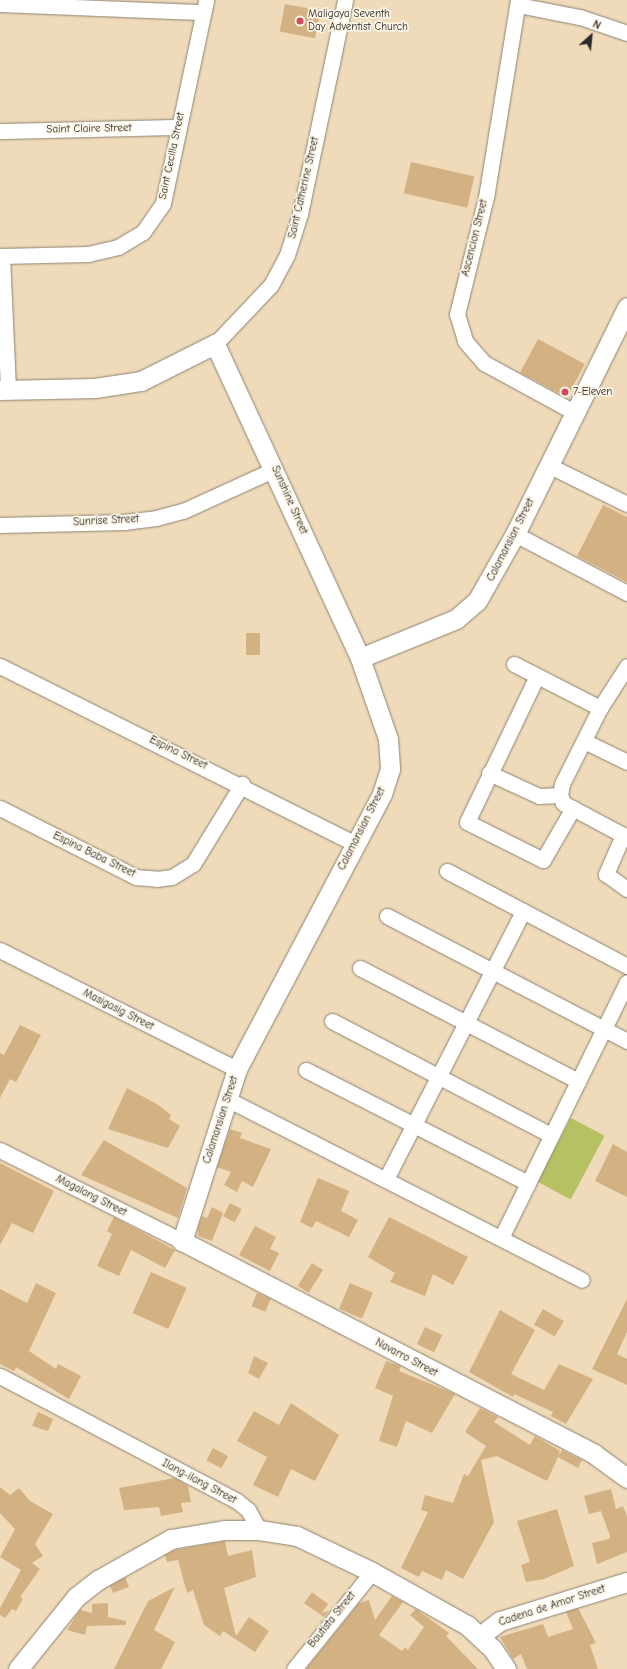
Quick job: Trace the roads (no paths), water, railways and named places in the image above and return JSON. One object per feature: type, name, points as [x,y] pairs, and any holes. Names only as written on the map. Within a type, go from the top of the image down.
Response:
[{"type":"street","name":"Saint Catherine Street","points":[[4,390],[95,388],[141,381],[215,344],[271,285],[287,255],[300,214],[345,0]]},
{"type":"street","name":"Ascencion Street","points":[[574,412],[484,363],[465,341],[457,314],[486,197],[518,2],[580,18],[627,33]]},
{"type":"street","points":[[0,4],[205,6]]},
{"type":"street","name":"Saint Cecilla Street","points":[[1,256],[88,254],[118,247],[143,232],[163,202],[205,6]]},
{"type":"street","name":"Saint Claire Street","points":[[0,131],[178,127]]},
{"type":"street","points":[[1,256],[4,390]]},
{"type":"street","name":"Calamansian Street","points":[[182,1241],[237,1069],[354,843],[382,794],[390,769],[388,738],[360,658],[456,619],[477,602],[515,534],[627,307]]},
{"type":"street","name":"Sunshine Street","points":[[215,344],[275,469],[360,658]]},
{"type":"street","points":[[548,465],[627,504]]},
{"type":"street","name":"Sunrise Street","points":[[0,525],[124,522],[156,518],[183,511],[275,469]]},
{"type":"street","points":[[515,534],[627,592]]},
{"type":"street","points":[[514,664],[600,708]]},
{"type":"street","name":"Espina Street","points":[[0,666],[242,784],[354,843]]},
{"type":"street","points":[[560,796],[562,784],[600,708],[623,686],[627,666]]},
{"type":"street","points":[[537,676],[489,773],[467,822],[537,859],[548,856],[573,808]]},
{"type":"street","points":[[584,741],[627,762]]},
{"type":"street","points":[[489,773],[539,796],[560,796],[573,808],[625,836],[606,874],[627,889]]},
{"type":"street","name":"Espina Baba Street","points":[[0,808],[136,878],[156,879],[172,877],[193,864],[242,784]]},
{"type":"street","points":[[446,871],[627,966]]},
{"type":"street","points":[[386,1179],[523,911]]},
{"type":"street","points":[[387,916],[627,1041]]},
{"type":"street","name":"Masigasig Street","points":[[0,950],[237,1069]]},
{"type":"street","points":[[360,968],[578,1081]]},
{"type":"street","points":[[501,1238],[627,982]]},
{"type":"street","points":[[332,1021],[551,1135]]},
{"type":"street","points":[[306,1070],[528,1183]]},
{"type":"street","points":[[227,1099],[582,1280]]},
{"type":"street","name":"Magalang Street","points":[[0,1150],[182,1241]]},
{"type":"street","name":"Navarro Street","points":[[182,1241],[594,1454],[627,1478]]},
{"type":"street","name":"Ilang-ilang Street","points":[[0,1376],[237,1501],[248,1510],[259,1530]]},
{"type":"street","points":[[18,1669],[76,1597],[129,1560],[171,1539],[196,1533],[259,1530],[296,1536],[372,1572],[451,1614],[480,1636],[506,1669]]},
{"type":"street","name":"Bautista Street","points":[[294,1669],[372,1572]]},
{"type":"street","name":"Cadena de Amor Street","points":[[480,1636],[500,1621],[627,1582]]},
{"type":"place","name":"Maligaya Seventh Day Adventist Church","points":[[300,21]]},
{"type":"place","name":"7-Eleven","points":[[565,392]]}]
